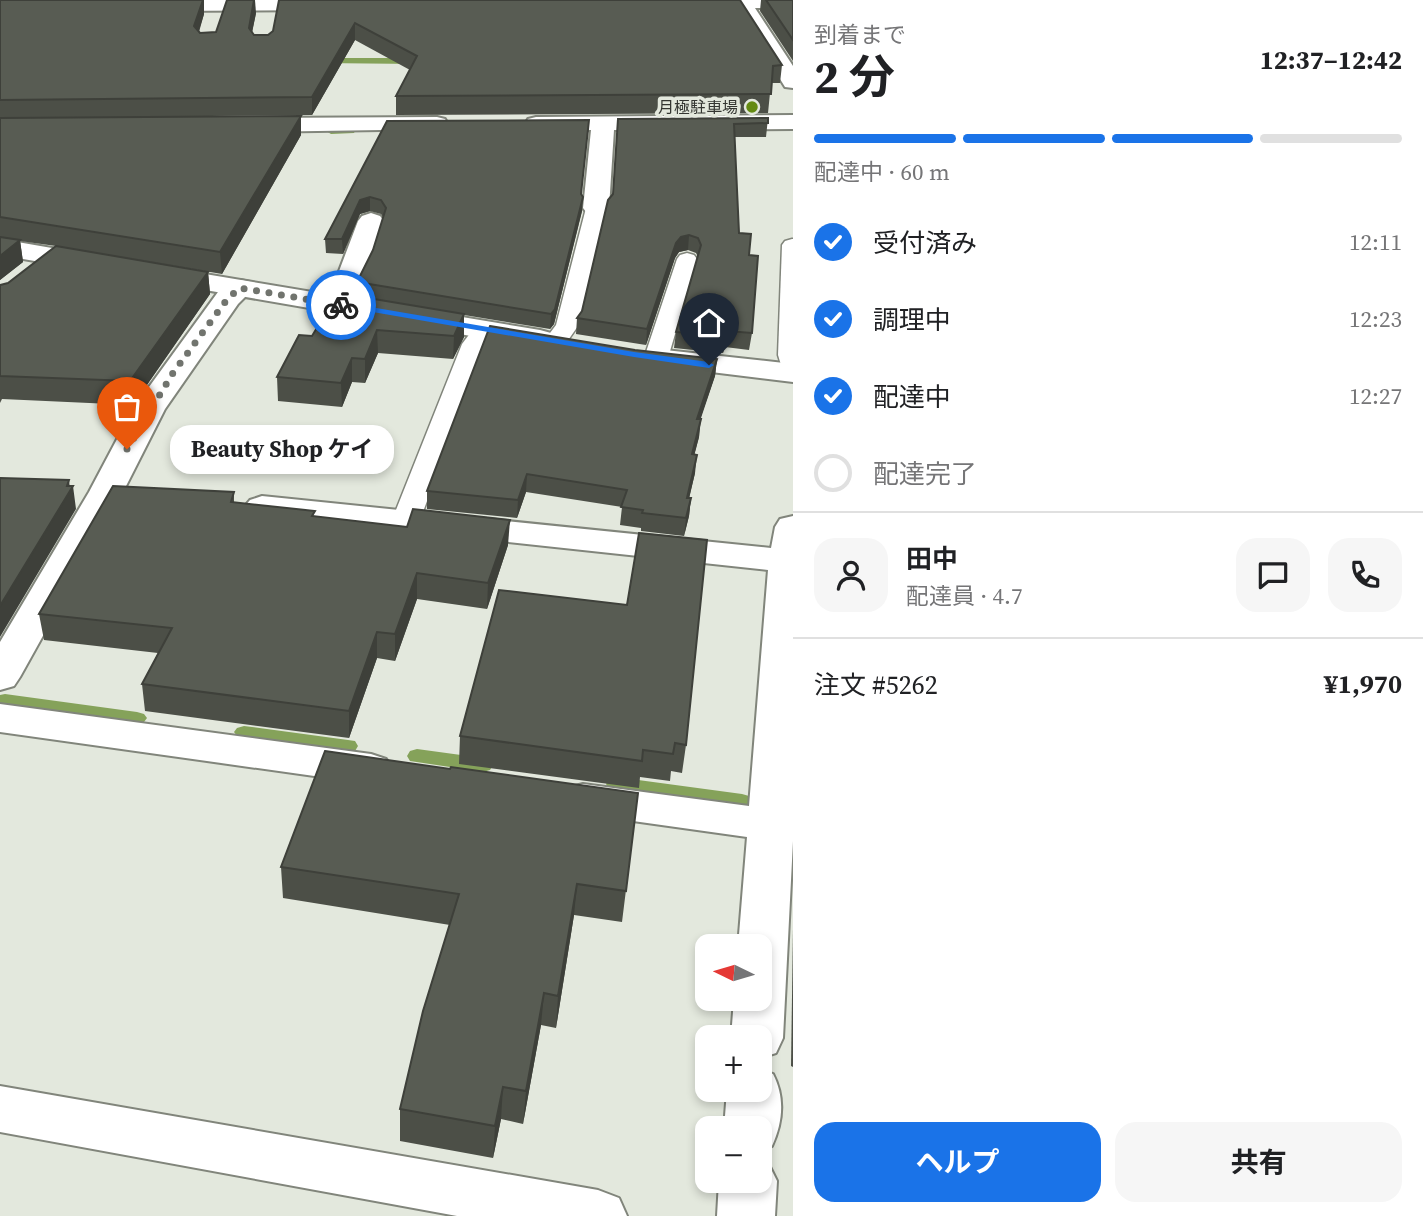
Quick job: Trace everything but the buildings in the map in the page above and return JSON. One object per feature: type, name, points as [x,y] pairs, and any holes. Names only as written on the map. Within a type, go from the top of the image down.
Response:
[{"type":"street","points":[[741,1],[793,82]]},
{"type":"street","points":[[672,3],[793,2]]},
{"type":"street","points":[[137,5],[217,11],[269,5],[352,4]]},
{"type":"street","points":[[265,25],[269,5]]},
{"type":"street","points":[[519,124],[793,122]]},
{"type":"street","points":[[233,125],[465,124]]},
{"type":"street","points":[[596,208],[603,132],[601,124]]},
{"type":"street","points":[[332,303],[346,290],[371,221]]},
{"type":"street","points":[[0,247],[569,344]]},
{"type":"street","points":[[19,280],[52,256]]},
{"type":"street","points":[[0,677],[106,492],[149,410],[228,298],[240,288]]},
{"type":"street","points":[[645,356],[793,373]]},
{"type":"street","points":[[106,492],[147,496]]},
{"type":"street","points":[[229,503],[407,520],[790,544],[782,824],[759,1025]]},
{"type":"street","points":[[0,718],[411,775]]},
{"type":"street","points":[[548,794],[782,824]]},
{"type":"street","points":[[0,1109],[597,1216]]},
{"type":"street","points":[[746,1216],[747,1193]]},
{"type":"lane","points":[[569,344],[567,326],[596,208]]},
{"type":"lane","points":[[792,245],[790,355],[793,373]]},
{"type":"lane","points":[[645,356],[687,259]]},
{"type":"lane","points":[[407,520],[449,404],[474,344],[485,330]]},
{"type":"waterway","points":[[322,61],[416,61]]},
{"type":"waterway","points":[[331,131],[350,131]]},
{"type":"waterway","points":[[5,700],[137,718]]},
{"type":"waterway","points":[[244,732],[348,746]]},
{"type":"waterway","points":[[417,756],[483,765]]},
{"type":"waterway","points":[[616,784],[742,801]]},
{"type":"way so far","points":[[127,449],[173,373],[228,298],[240,288],[341,305]]},
{"type":"place","name":"月極駐車場","points":[[752,107]]},
{"type":"place","name":"Beauty Shop ケイ","points":[[127,449]]},
{"type":"route","points":[[341,305],[634,355],[709,365]]}]
